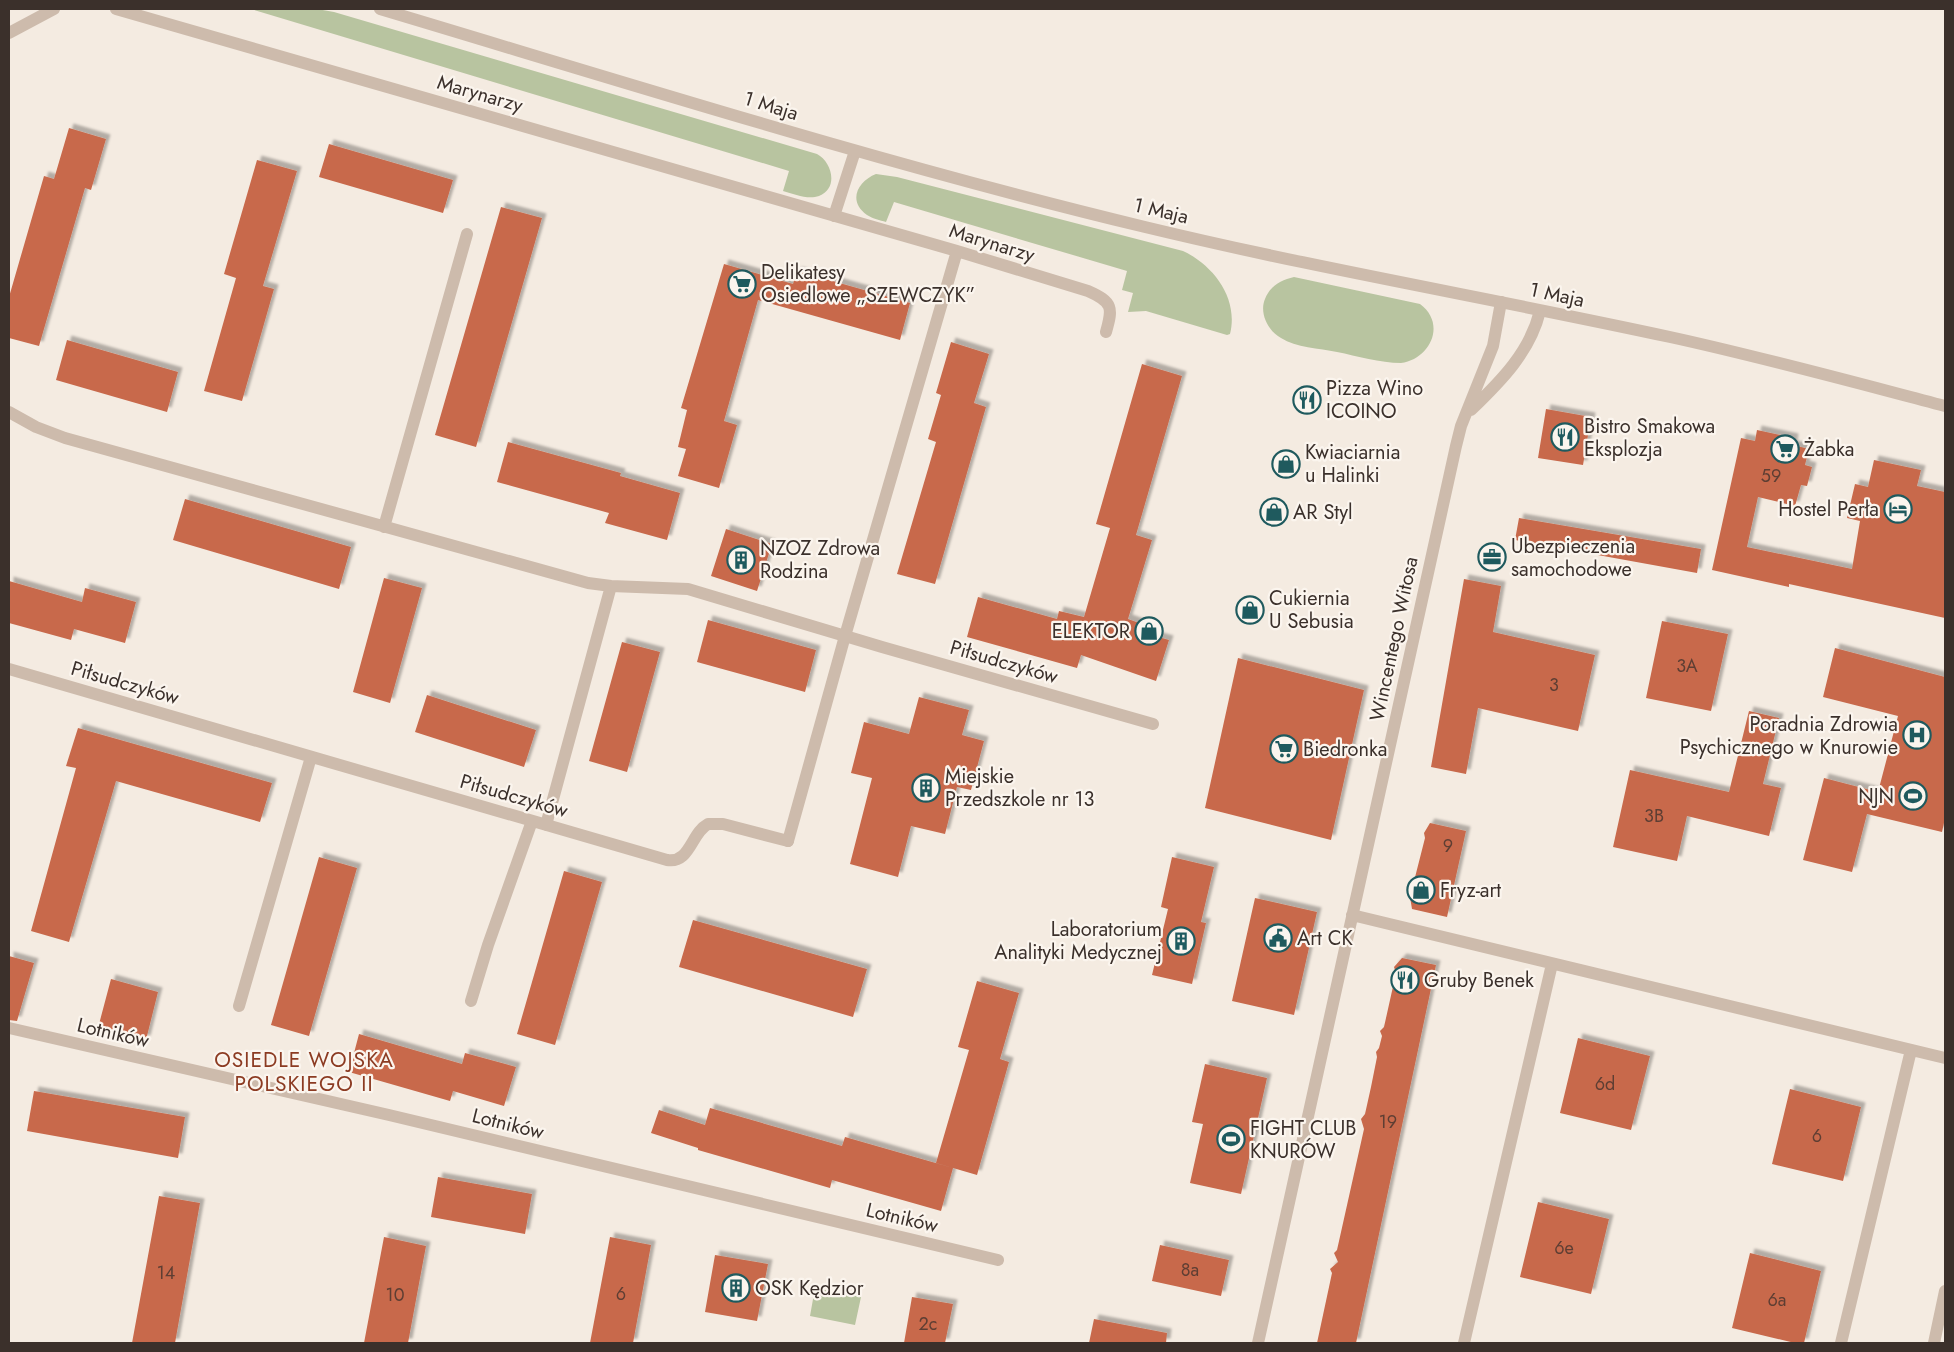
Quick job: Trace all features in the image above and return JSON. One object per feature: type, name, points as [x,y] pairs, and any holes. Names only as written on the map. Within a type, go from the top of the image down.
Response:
[{"type":"street","points":[[9,33],[54,9]]},
{"type":"street","name":"Marynarzy","points":[[116,9],[834,216],[1095,294],[1106,302],[1111,310],[1106,332]]},
{"type":"street","name":"1 Maja","points":[[380,9],[855,151],[1143,227],[1732,352],[1945,406]]},
{"type":"street","points":[[834,216],[855,151]]},
{"type":"street","points":[[384,526],[467,234]]},
{"type":"street","points":[[845,636],[957,252]]},
{"type":"street","name":"Wincentego Witosa","points":[[1258,1343],[1456,446],[1461,426],[1468,413],[1493,346],[1501,302]]},
{"type":"street","name":"Wincentego Witosa","points":[[1468,413],[1497,385],[1525,348],[1536,325],[1540,311]]},
{"type":"street","name":"Piłsudczyków","points":[[9,412],[36,427],[65,438],[588,583],[611,586],[688,589],[1153,724]]},
{"type":"street","points":[[546,825],[611,586]]},
{"type":"street","name":"Piłsudczyków","points":[[9,669],[674,861],[681,858],[698,832],[708,824],[723,824],[788,842],[845,636]]},
{"type":"street","points":[[239,1006],[310,756]]},
{"type":"street","points":[[471,1001],[488,945],[532,821]]},
{"type":"street","points":[[1352,915],[1945,1058]]},
{"type":"street","points":[[1464,1343],[1552,964]]},
{"type":"street","name":"Lotników","points":[[9,1028],[399,1117],[998,1260]]},
{"type":"street","points":[[1841,1343],[1911,1050]]},
{"type":"street","points":[[1934,1343],[1945,1291]]},
{"type":"green space","points":[[251,9],[317,9],[334,12],[817,154],[826,163],[831,175],[831,181],[825,192],[819,196],[806,197],[792,194],[783,191],[789,171]]},
{"type":"green space","points":[[876,174],[897,177],[1183,251],[1204,265],[1221,284],[1231,308],[1230,334],[1227,335],[1146,311],[1128,312],[1133,293],[1122,290],[1127,271],[894,202],[886,222],[872,218],[861,210],[856,198],[857,192],[864,181]]},
{"type":"green space","points":[[1294,277],[1420,304],[1428,312],[1434,330],[1427,348],[1411,360],[1393,363],[1301,346],[1287,341],[1272,331],[1264,316],[1263,304],[1267,294],[1273,287],[1280,282]]},
{"type":"green space","points":[[815,1288],[861,1297],[855,1325],[810,1316]]},
{"type":"building","points":[[69,128],[106,139],[91,190],[85,188],[39,346],[9,338],[9,297],[44,176],[54,179]]},
{"type":"building","points":[[329,144],[453,180],[443,213],[319,177]]},
{"type":"building","points":[[257,160],[297,171],[263,286],[274,289],[242,401],[204,391],[236,278],[224,274]]},
{"type":"building","points":[[501,207],[542,218],[476,447],[435,435]]},
{"type":"building","points":[[724,264],[793,284],[797,271],[910,303],[900,340],[758,300],[724,421],[737,425],[719,488],[678,476],[686,449],[678,447],[687,410],[681,408]]},
{"type":"building","points":[[67,340],[178,372],[167,412],[56,380]]},
{"type":"building","points":[[951,342],[989,354],[974,403],[986,407],[935,584],[897,574],[936,442],[928,439],[941,395],[936,393]]},
{"type":"building","points":[[1142,364],[1182,376],[1136,535],[1152,540],[1128,619],[1139,623],[1137,631],[1169,640],[1156,681],[1081,655],[1077,668],[967,637],[978,597],[1057,619],[1059,611],[1084,617],[1110,528],[1096,524]]},
{"type":"building","name":"Bistro Smakowa Eksplozja","points":[[1546,409],[1591,417],[1583,465],[1538,458]]},
{"type":"building","points":[[1757,430],[1794,438],[1793,445],[1809,449],[1805,465],[1812,467],[1807,486],[1801,485],[1795,506],[1758,497],[1747,547],[1852,569],[1860,521],[1847,518],[1855,484],[1868,487],[1874,460],[1921,470],[1917,486],[1945,492],[1945,618],[1789,584],[1789,587],[1712,570],[1741,438],[1755,441]]},
{"type":"building","points":[[508,442],[621,473],[620,476],[680,493],[667,540],[605,523],[609,513],[497,482]]},
{"type":"building","points":[[185,499],[351,547],[339,589],[173,540]]},
{"type":"building","points":[[1519,518],[1701,549],[1697,573],[1515,540]]},
{"type":"building","name":"NZOZ Zdrowa Rodzina","points":[[726,529],[772,544],[757,591],[711,576]]},
{"type":"building","points":[[384,578],[422,588],[390,703],[353,692]]},
{"type":"building","points":[[1464,579],[1501,586],[1493,632],[1595,655],[1578,731],[1478,708],[1466,774],[1431,767]]},
{"type":"building","points":[[9,581],[82,602],[85,588],[136,602],[125,643],[74,629],[71,640],[9,623]]},
{"type":"building","points":[[708,620],[816,650],[805,692],[697,662]]},
{"type":"building","points":[[1662,621],[1728,634],[1711,711],[1646,698]]},
{"type":"building","points":[[622,642],[660,652],[627,772],[589,761]]},
{"type":"building","points":[[1835,648],[1945,677],[1945,818],[1942,832],[1867,814],[1852,872],[1803,860],[1824,778],[1878,792],[1898,716],[1823,697]]},
{"type":"building","name":"Biedronka","points":[[1238,658],[1364,690],[1331,840],[1205,808]]},
{"type":"building","points":[[427,695],[536,730],[524,767],[415,732]]},
{"type":"building","name":"Miejskie Przedszkole nr 13","points":[[919,697],[969,710],[962,735],[984,741],[971,790],[957,787],[945,834],[911,826],[898,877],[850,864],[872,778],[851,773],[864,722],[909,734]]},
{"type":"building","points":[[1749,711],[1779,718],[1763,784],[1781,788],[1769,836],[1687,816],[1677,861],[1613,847],[1630,770],[1729,792]]},
{"type":"building","points":[[78,728],[272,783],[260,822],[116,781],[69,942],[31,931],[76,768],[66,766]]},
{"type":"building","points":[[1430,823],[1466,831],[1447,917],[1412,909],[1410,897],[1425,838],[1424,833]]},
{"type":"building","points":[[319,857],[357,868],[309,1036],[271,1025]]},
{"type":"building","points":[[1172,857],[1214,867],[1201,922],[1206,923],[1192,984],[1152,975],[1168,909],[1161,907]]},
{"type":"building","points":[[564,871],[602,882],[555,1045],[517,1034]]},
{"type":"building","name":"Art CK","points":[[1255,898],[1317,912],[1294,1015],[1232,1001]]},
{"type":"building","points":[[693,920],[867,969],[853,1017],[679,967]]},
{"type":"building","points":[[9,956],[34,963],[17,1021],[9,1020]]},
{"type":"building","points":[[1402,958],[1436,965],[1356,1343],[1317,1343],[1332,1273],[1330,1269],[1338,1262],[1334,1253],[1337,1250],[1364,1129],[1361,1119],[1365,1114],[1377,1057],[1376,1052],[1382,1036],[1380,1031],[1384,1027],[1396,973],[1394,967]]},
{"type":"building","points":[[111,979],[158,992],[146,1040],[98,1028]]},
{"type":"building","points":[[977,981],[1019,993],[1000,1059],[1009,1062],[977,1175],[936,1163],[969,1050],[958,1047]]},
{"type":"building","points":[[359,1034],[462,1064],[465,1053],[516,1067],[504,1106],[453,1091],[450,1101],[349,1072]]},
{"type":"building","points":[[1578,1038],[1650,1056],[1631,1130],[1560,1113]]},
{"type":"building","points":[[1205,1064],[1267,1078],[1241,1194],[1190,1183],[1203,1124],[1192,1122]]},
{"type":"building","points":[[1790,1089],[1861,1107],[1843,1181],[1772,1164]]},
{"type":"building","points":[[34,1091],[185,1117],[178,1158],[27,1131]]},
{"type":"building","points":[[710,1108],[842,1146],[845,1137],[953,1168],[941,1211],[832,1180],[830,1188],[698,1150],[698,1148],[651,1133],[659,1110],[705,1125]]},
{"type":"building","points":[[438,1177],[532,1194],[525,1234],[431,1217]]},
{"type":"building","points":[[159,1196],[200,1203],[175,1343],[132,1343]]},
{"type":"building","points":[[1538,1202],[1609,1219],[1591,1294],[1520,1277]]},
{"type":"building","points":[[384,1237],[426,1246],[408,1343],[364,1343]]},
{"type":"building","points":[[610,1237],[651,1245],[633,1343],[590,1343]]},
{"type":"building","points":[[1160,1245],[1229,1260],[1221,1296],[1152,1281]]},
{"type":"building","points":[[1750,1253],[1821,1271],[1804,1343],[1795,1343],[1732,1328]]},
{"type":"building","name":"OSK Kędzior","points":[[715,1255],[768,1264],[757,1321],[705,1312]]},
{"type":"building","points":[[912,1297],[953,1304],[945,1343],[904,1343]]},
{"type":"building","points":[[1094,1319],[1167,1333],[1166,1343],[1089,1343]]},
{"type":"place","name":"Delikatesy Osiedlowe „SZEWCZYK”","points":[[742,284]]},
{"type":"place","name":"Pizza Wino ICOINO","points":[[1307,400]]},
{"type":"place","name":"Bistro Smakowa Eksplozja","points":[[1565,437]]},
{"type":"place","name":"Żabka","points":[[1785,449]]},
{"type":"place","name":"Kwiaciarnia u Halinki","points":[[1286,464]]},
{"type":"place","name":"Hostel Perła","points":[[1898,509]]},
{"type":"place","name":"AR Styl","points":[[1274,512]]},
{"type":"place","name":"Ubezpieczenia samochodowe","points":[[1492,557]]},
{"type":"place","name":"NZOZ Zdrowa Rodzina","points":[[741,560]]},
{"type":"place","name":"Cukiernia U Sebusia","points":[[1250,610]]},
{"type":"place","name":"ELEKTOR","points":[[1149,631]]},
{"type":"place","name":"Poradnia Zdrowia Psychicznego w Knurowie","points":[[1917,735]]},
{"type":"place","name":"Biedronka","points":[[1284,749]]},
{"type":"place","name":"Miejskie Przedszkole nr 13","points":[[926,788]]},
{"type":"place","name":"NJN","points":[[1913,796]]},
{"type":"place","name":"Fryz-art","points":[[1421,890]]},
{"type":"place","name":"Art CK","points":[[1278,938]]},
{"type":"place","name":"Laboratorium Analityki Medycznej","points":[[1181,941]]},
{"type":"place","name":"Gruby Benek","points":[[1405,980]]},
{"type":"place","name":"FIGHT CLUB KNURÓW","points":[[1231,1139]]},
{"type":"place","name":"OSK Kędzior","points":[[736,1288]]},
{"type":"district","name":"OSIEDLE WOJSKA POLSKIEGO II","points":[[304,1072]]}]
